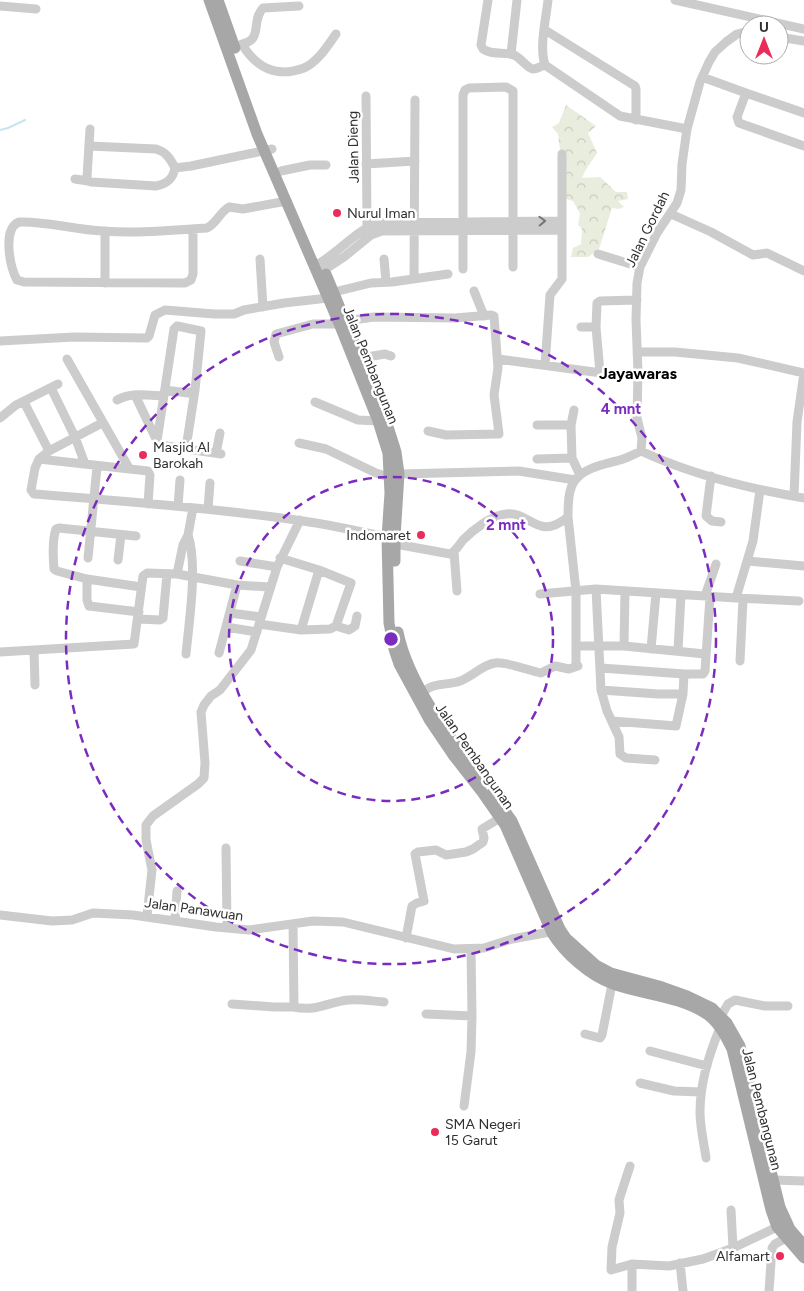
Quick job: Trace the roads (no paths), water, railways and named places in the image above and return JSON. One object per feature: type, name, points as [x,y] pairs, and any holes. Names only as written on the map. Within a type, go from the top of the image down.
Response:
[{"type":"main road","name":"Jalan Pembangunan","points":[[209,0],[268,149],[286,201],[319,268],[342,322],[378,421],[394,475]]},
{"type":"main road","name":"Jalan Pembangunan","points":[[218,0],[238,46],[268,149],[281,171],[319,268]]},
{"type":"main road","name":"Jalan Pembangunan","points":[[342,322],[361,358],[384,414],[396,452],[389,623],[394,649],[411,679],[430,722],[512,821],[556,931],[559,944],[591,972],[612,984],[656,994],[707,1014],[720,1022]]},
{"type":"main road","name":"Jalan Pembangunan","points":[[411,679],[423,692],[463,762],[500,818],[556,931],[596,965],[610,973],[659,986],[687,996],[706,1005],[720,1022],[732,1049],[764,1163],[777,1227],[804,1258]]},
{"type":"main road","name":"Jalan Pembangunan","points":[[764,1163],[773,1180],[784,1220],[804,1245]]},
{"type":"street","points":[[488,0],[482,47],[485,51],[511,54],[535,69],[544,64]]},
{"type":"street","points":[[511,54],[517,0]]},
{"type":"street","points":[[548,0],[542,57],[544,64],[620,116],[687,129]]},
{"type":"street","points":[[675,0],[804,29]]},
{"type":"street","points":[[0,6],[36,9]]},
{"type":"street","points":[[299,6],[263,8],[258,13],[252,40],[238,46],[260,66],[283,72],[305,68],[314,62],[336,34]]},
{"type":"street","points":[[545,30],[635,86],[636,120]]},
{"type":"street","name":"Jalan Gordah","points":[[641,451],[642,438],[637,418],[636,283],[640,267],[656,234],[671,214],[681,190],[682,164],[687,129],[702,77],[715,52],[739,34]]},
{"type":"street","points":[[789,39],[804,41]]},
{"type":"street","points":[[702,77],[804,113]]},
{"type":"street","points":[[463,268],[464,94],[465,90],[469,88],[506,87],[513,92],[513,267]]},
{"type":"street","points":[[746,93],[738,115],[739,123],[804,146]]},
{"type":"street","name":"Jalan Dieng","points":[[366,96],[367,228]]},
{"type":"street","points":[[414,279],[415,100]]},
{"type":"street","points":[[88,181],[90,129]]},
{"type":"street","points":[[75,180],[102,184],[156,186],[165,184],[173,175],[175,168],[171,159],[163,151],[156,149],[89,146]]},
{"type":"street","points":[[175,168],[268,149]]},
{"type":"street","points":[[545,365],[550,296],[562,279],[562,154]]},
{"type":"street","points":[[366,164],[415,161]]},
{"type":"street","points":[[281,171],[326,164]]},
{"type":"street","points":[[193,229],[193,274],[191,280],[185,283],[24,282],[17,280],[12,272],[9,248],[10,230],[14,224],[19,222],[105,232],[193,229],[211,226],[221,213],[229,207],[243,209],[286,201]]},
{"type":"street","points":[[671,214],[711,232],[754,255],[767,253],[804,271]]},
{"type":"street","points":[[342,254],[367,228],[384,223],[414,228]]},
{"type":"street","points":[[319,268],[377,232],[463,226],[562,225]]},
{"type":"street","points":[[105,232],[105,282]]},
{"type":"street","points":[[598,254],[640,267]]},
{"type":"street","points":[[260,259],[263,307]]},
{"type":"street","points":[[384,259],[386,282]]},
{"type":"street","points":[[0,341],[74,337],[147,338],[153,319],[157,313],[164,310],[234,314],[331,295],[371,284],[448,274]]},
{"type":"street","points":[[474,291],[484,316]]},
{"type":"street","points":[[600,373],[596,327],[597,303],[600,301],[637,300]]},
{"type":"street","points":[[180,327],[183,312]]},
{"type":"street","points":[[279,357],[274,342],[276,334],[314,324],[374,317],[455,318],[491,315],[495,319],[498,359],[494,395],[499,434],[446,435],[428,431]]},
{"type":"street","points":[[157,441],[174,329],[176,326],[201,331],[195,390],[186,448]]},
{"type":"street","points":[[581,327],[596,327]]},
{"type":"street","points":[[637,352],[676,352],[738,358],[804,373],[797,422],[794,496]]},
{"type":"street","points":[[361,358],[385,354],[391,356]]},
{"type":"street","points":[[67,359],[129,468]]},
{"type":"street","points":[[498,359],[600,373],[638,375]]},
{"type":"street","points":[[0,418],[16,405],[55,386],[85,464]]},
{"type":"street","points":[[117,400],[126,396],[188,393],[195,390]]},
{"type":"street","points":[[135,395],[160,446],[219,453],[220,432]]},
{"type":"street","points":[[24,402],[48,451]]},
{"type":"street","points":[[315,402],[358,420],[378,421]]},
{"type":"street","points":[[423,692],[427,688],[434,686],[458,682],[496,662],[541,673],[558,665],[569,669],[578,666],[576,591],[568,517],[568,500],[578,477],[572,458],[571,425],[574,410]]},
{"type":"street","points":[[102,423],[48,451],[39,459],[35,468],[32,492],[300,520],[444,554],[454,552],[468,536],[498,516],[512,514],[540,526],[548,527],[560,523],[568,517]]},
{"type":"street","points":[[537,426],[571,425]]},
{"type":"street","points":[[299,443],[326,449],[376,473],[394,475],[519,471],[578,477],[597,466],[623,459],[641,451],[711,476],[760,490],[804,498]]},
{"type":"street","points":[[538,459],[572,458]]},
{"type":"street","points":[[39,459],[97,467],[129,468],[149,473],[148,504]]},
{"type":"street","points":[[88,558],[97,467]]},
{"type":"street","points":[[711,476],[706,516],[712,521],[721,522]]},
{"type":"street","points":[[178,506],[180,480]]},
{"type":"street","points":[[208,509],[210,483]]},
{"type":"street","points":[[740,661],[740,599],[753,541],[760,490]]},
{"type":"street","points":[[177,574],[183,546],[188,536],[193,508]]},
{"type":"street","points":[[147,916],[152,870],[146,840],[146,825],[153,816],[202,781],[205,763],[201,712],[204,705],[220,690],[251,650],[269,587],[300,520]]},
{"type":"street","points":[[136,536],[56,529],[54,534],[54,569],[87,579],[141,586]]},
{"type":"street","points":[[118,560],[121,535]]},
{"type":"street","points":[[186,654],[192,577],[192,547],[188,536]]},
{"type":"street","points":[[454,552],[457,591]]},
{"type":"street","points":[[240,561],[279,562],[319,570],[351,583],[336,626]]},
{"type":"street","points":[[748,561],[804,566]]},
{"type":"street","points":[[602,668],[698,675],[705,672],[707,597],[716,564]]},
{"type":"street","points":[[300,630],[319,570]]},
{"type":"street","points":[[0,652],[134,644],[141,586],[143,576],[147,573],[177,574],[237,585],[269,587]]},
{"type":"street","points":[[87,579],[87,600],[89,606],[158,620],[163,618],[167,574]]},
{"type":"street","points":[[219,653],[237,585]]},
{"type":"street","points":[[596,589],[602,668],[601,690],[606,711],[619,737],[620,754],[626,758],[655,760]]},
{"type":"street","points":[[540,594],[596,589],[799,601]]},
{"type":"street","points":[[624,646],[625,591]]},
{"type":"street","points":[[651,649],[656,593]]},
{"type":"street","points":[[678,650],[681,595]]},
{"type":"street","points":[[230,613],[259,624],[300,630],[336,626],[349,630],[352,629],[356,622],[357,616]]},
{"type":"street","points":[[226,627],[259,624]]},
{"type":"street","points":[[577,646],[624,646],[705,654]]},
{"type":"street","points":[[34,650],[35,684]]},
{"type":"street","points":[[612,721],[675,727],[683,694],[684,674]]},
{"type":"street","points":[[601,690],[683,694]]},
{"type":"street","points":[[406,938],[412,906],[424,901],[415,854],[436,850],[446,855],[473,849],[483,842],[482,829],[500,818]]},
{"type":"street","points":[[226,848],[227,928]]},
{"type":"street","points":[[175,920],[177,890]]},
{"type":"street","name":"Jalan Panawuan","points":[[0,914],[52,921],[72,920],[93,913],[147,916],[249,930],[313,921],[343,922],[454,949],[484,948],[512,939],[556,931]]},
{"type":"street","points":[[293,924],[294,1007]]},
{"type":"street","points":[[464,1106],[471,1052],[471,949]]},
{"type":"street","points":[[585,1034],[600,1038],[602,1035],[612,984]]},
{"type":"street","points":[[232,1004],[302,1009],[346,1000],[384,1002]]},
{"type":"street","points":[[706,1158],[700,1113],[701,1092],[713,1044],[728,1004],[735,1000],[766,1006],[788,1006]]},
{"type":"street","points":[[426,1014],[472,1016]]},
{"type":"street","points":[[650,1051],[707,1066]]},
{"type":"street","points":[[640,1082],[674,1091],[701,1092]]},
{"type":"street","points":[[630,1166],[619,1200],[620,1213],[612,1247],[610,1268],[614,1270],[632,1264],[669,1266],[703,1259],[777,1227]]},
{"type":"street","points":[[773,1180],[804,1181]]},
{"type":"street","points":[[731,1210],[732,1248]]},
{"type":"street","points":[[769,1291],[772,1248],[774,1244],[786,1238]]},
{"type":"street","points":[[680,1263],[683,1291]]},
{"type":"street","points":[[632,1264],[632,1291]]},
{"type":"waterway","points":[[0,130],[25,120]]},
{"type":"place","name":"Nurul Iman","points":[[337,213]]},
{"type":"place","name":"Masjid Al Barokah","points":[[143,455]]},
{"type":"place","name":"Indomaret","points":[[421,535]]},
{"type":"place","name":"SMA Negeri 15 Garut","points":[[435,1132]]},
{"type":"place","name":"Alfamart","points":[[780,1256]]},
{"type":"district","name":"Jayawaras","points":[[638,373]]}]
